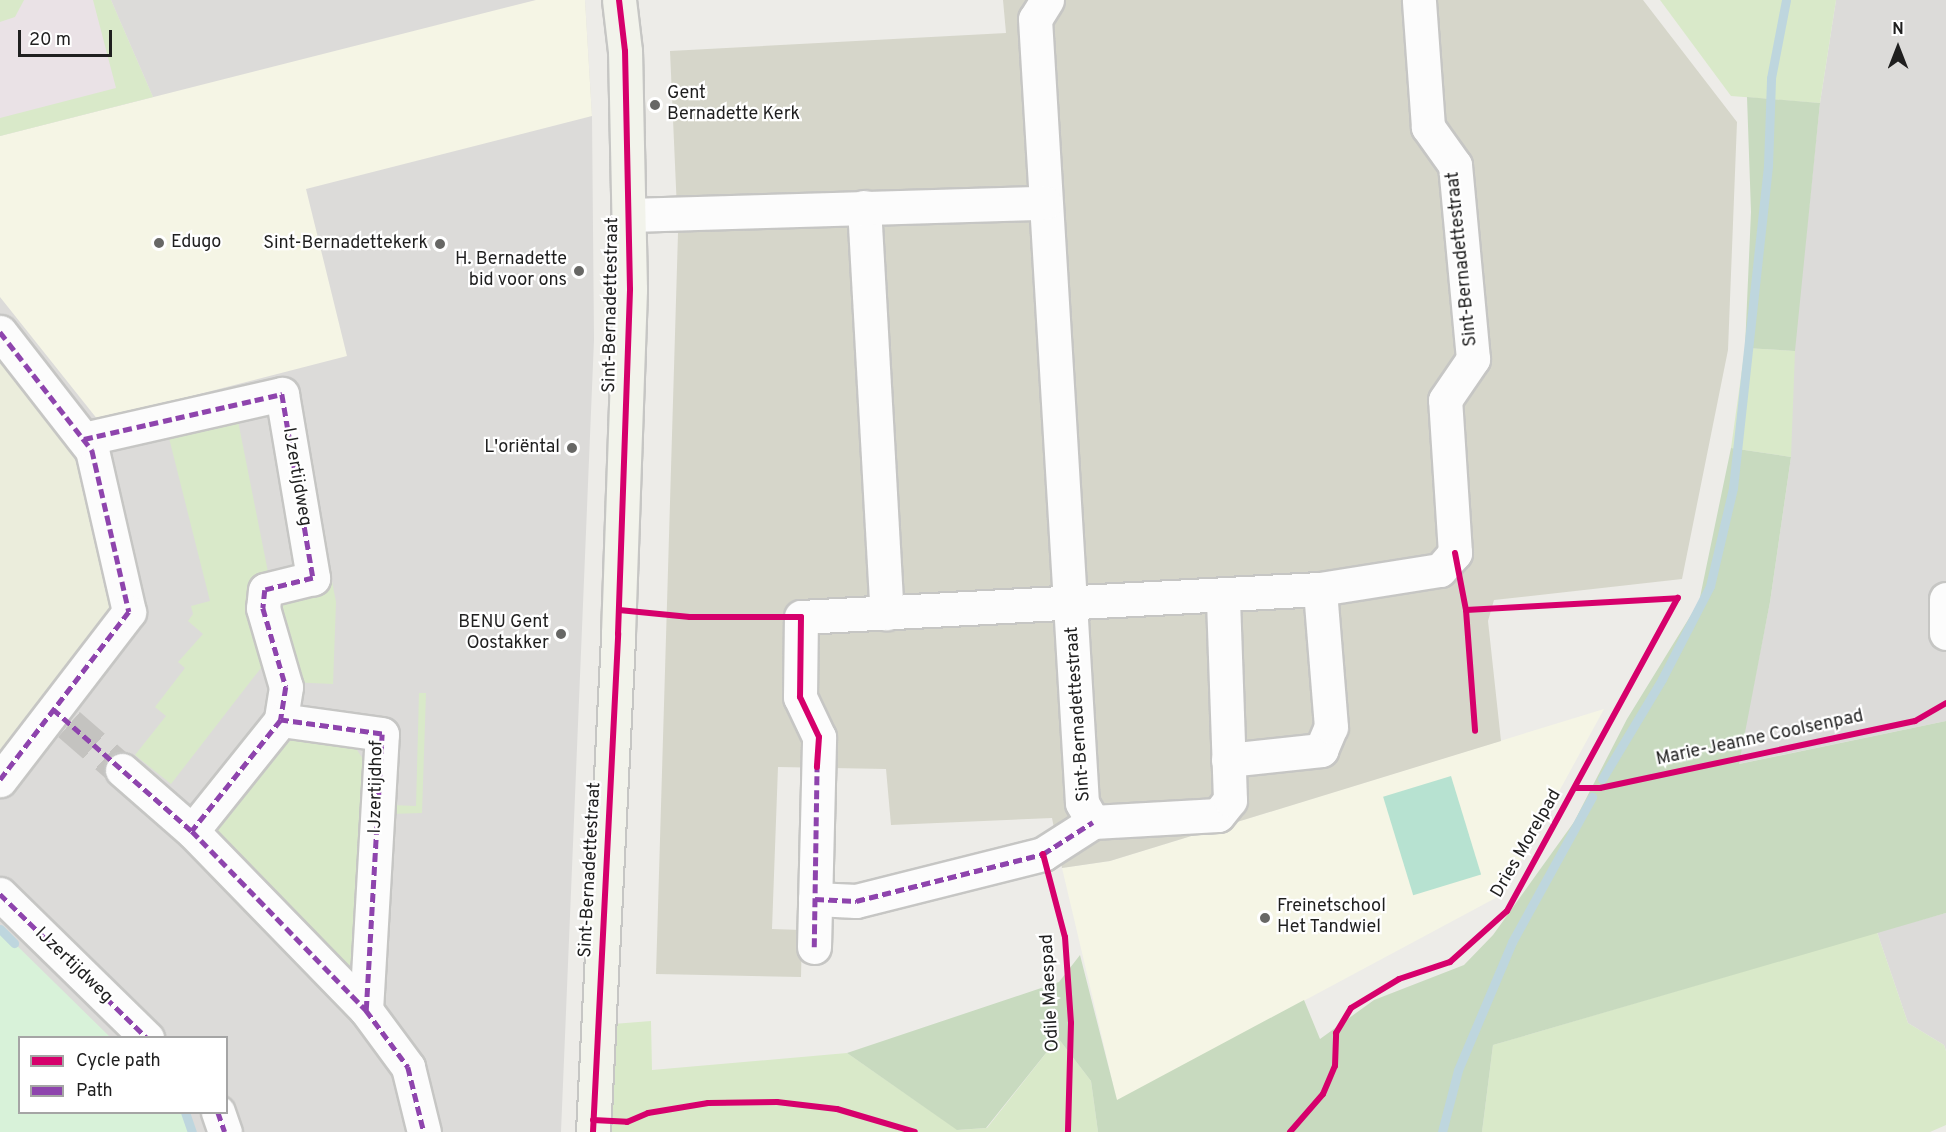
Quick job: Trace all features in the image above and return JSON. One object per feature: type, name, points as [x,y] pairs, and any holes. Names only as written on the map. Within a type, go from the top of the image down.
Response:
[{"type":"street","name":"Sint-Bernadettestraat","points":[[593,1132],[618,634],[628,215],[625,51],[619,0]]},
{"type":"street","name":"Sint-Bernadettestraat","points":[[1047,0],[1035,20],[1045,203],[1072,605],[1082,803],[1093,822]]},
{"type":"street","name":"Sint-Bernadettestraat","points":[[814,947],[819,737],[800,697],[801,617],[1072,605],[1320,589],[1440,570],[1455,553],[1445,400],[1473,359],[1455,165],[1428,127],[1419,0]]},
{"type":"street","name":"Sint-Bernadettestraat","points":[[628,215],[1045,203]]},
{"type":"street","points":[[864,207],[887,613]]},
{"type":"street","points":[[0,332],[92,450],[129,612],[61,717],[0,780]]},
{"type":"street","name":"IJzertijdweg","points":[[84,439],[282,394],[313,578],[265,590],[263,608],[286,687],[281,720]]},
{"type":"street","points":[[1228,760],[1321,750],[1331,727],[1320,589]]},
{"type":"street","name":"Sint-Bernadettestraat","points":[[815,900],[856,901],[1043,854],[1093,822],[1218,815],[1230,800],[1223,596]]},
{"type":"street","points":[[1946,599],[1946,633]]},
{"type":"street","points":[[192,831],[281,720]]},
{"type":"street","name":"IJzertijdhof","points":[[281,720],[382,734],[366,1010]]},
{"type":"street","points":[[122,770],[192,831],[366,1010],[408,1067],[424,1132]]},
{"type":"street","name":"IJzertijdweg","points":[[0,894],[145,1036]]},
{"type":"street","points":[[219,1114],[225,1132]]},
{"type":"shaded area","points":[[0,0],[585,0],[592,116],[594,340],[561,1132],[0,1132]]},
{"type":"shaded area","points":[[0,0],[111,0],[153,97],[0,136]]},
{"type":"shaded area","name":"Edugo","points":[[536,0],[585,0],[592,116],[306,189],[347,356],[98,420],[0,297],[0,136]]},
{"type":"shaded area","points":[[1003,0],[1643,0],[1737,122],[1728,350],[1682,579],[1494,600],[1488,621],[1501,741],[1110,861],[1062,868],[1052,818],[891,825],[886,769],[778,767],[772,929],[802,930],[801,977],[656,974],[678,233],[670,51],[1006,33]]},
{"type":"shaded area","points":[[1836,0],[1946,0],[1946,721],[1738,764],[1770,602],[1791,457],[1790,387],[1820,103]]},
{"type":"shaded area","points":[[0,344],[81,453],[118,606],[0,762]]},
{"type":"shaded area","name":"Freinetschool Het Tandwiel","points":[[1604,709],[1503,894],[1117,1101],[1062,868],[1110,861]]},
{"type":"shaded area","points":[[1946,913],[1946,1051],[1944,1045],[1908,1023],[1877,932]]},
{"type":"green space","points":[[0,0],[24,0],[15,17],[0,22]]},
{"type":"green space","points":[[93,0],[111,0],[153,97],[0,136],[0,118],[116,88]]},
{"type":"green space","points":[[1660,0],[1836,0],[1820,103],[1731,96]]},
{"type":"green space","points":[[1747,97],[1820,103],[1795,351],[1745,348],[1751,212]]},
{"type":"green space","points":[[1745,348],[1795,351],[1791,457],[1731,448]]},
{"type":"green space","points":[[237,416],[269,577],[271,655],[171,784],[135,755],[166,716],[155,707],[185,668],[178,662],[203,634],[188,621],[193,614],[191,606],[210,601],[168,434]]},
{"type":"green space","points":[[1731,448],[1791,457],[1770,602],[1739,764],[1946,721],[1946,913],[1493,1045],[1482,1132],[1098,1132],[1091,1081],[1058,1038],[986,1128],[957,1130],[847,1053],[1059,982],[1080,955],[1117,1100],[1304,1000],[1320,1039],[1374,1000],[1464,965],[1493,935],[1574,822],[1627,719],[1699,602]]},
{"type":"green space","points":[[331,576],[336,602],[333,684],[289,682],[273,592]]},
{"type":"green space","points":[[419,693],[426,693],[422,813],[390,814],[390,805],[416,806]]},
{"type":"green space","points":[[282,740],[353,744],[363,759],[354,957],[349,966],[343,966],[212,835],[217,818]]},
{"type":"green space","points":[[1451,776],[1481,874],[1413,895],[1383,797]]},
{"type":"green space","points":[[0,929],[109,1036],[18,1036],[18,1114],[185,1114],[192,1132],[0,1132]]},
{"type":"green space","points":[[1877,932],[1908,1023],[1944,1045],[1946,1051],[1946,1125],[1930,1132],[1482,1132],[1493,1045]]},
{"type":"green space","points":[[651,1021],[652,1070],[847,1053],[958,1130],[987,1128],[1058,1038],[1091,1081],[1098,1132],[608,1132],[613,1024]]},
{"type":"waterway","points":[[1602,779],[1662,679],[1710,586],[1733,488],[1768,166],[1771,78],[1786,0]]},
{"type":"waterway","points":[[1442,1132],[1458,1070],[1512,942],[1592,797]]},
{"type":"waterway","points":[[0,929],[14,943]]},
{"type":"waterway","points":[[186,1114],[192,1132]]},
{"type":"tunnel","points":[[69,724],[122,770]]},
{"type":"marked path","points":[[0,332],[92,450],[129,612],[0,780]]},
{"type":"marked path","points":[[84,439],[282,394],[313,578],[265,590],[263,608],[286,687],[281,720]]},
{"type":"marked path","points":[[53,709],[192,831],[366,1010],[382,734],[281,720],[192,831]]},
{"type":"marked path","points":[[814,947],[817,763]]},
{"type":"marked path","points":[[815,899],[856,901],[1043,854],[1093,822]]},
{"type":"marked path","points":[[0,894],[145,1036]]},
{"type":"marked path","points":[[366,1010],[408,1067],[424,1132]]},
{"type":"marked path","points":[[219,1114],[225,1132]]},
{"type":"cycle path","points":[[593,1132],[618,634],[630,289],[625,51],[619,0]]},
{"type":"cycle path","points":[[1455,553],[1466,610],[1475,731]]},
{"type":"cycle path","points":[[1466,610],[1678,598]]},
{"type":"cycle path","name":"Dries Morelpad","points":[[1290,1132],[1323,1094],[1335,1066],[1336,1033],[1351,1008],[1399,979],[1450,962],[1507,911],[1678,598]]},
{"type":"cycle path","points":[[619,610],[690,617],[801,617],[800,697],[819,737],[817,767]]},
{"type":"cycle path","name":"Marie-Jeanne Coolsenpad","points":[[1576,788],[1600,788],[1915,721],[1946,703]]},
{"type":"cycle path","name":"Odile Maespad","points":[[1043,854],[1065,937],[1071,1023],[1068,1132]]},
{"type":"cycle path","points":[[593,1120],[627,1122],[648,1113],[708,1103],[777,1102],[837,1109],[915,1132]]},
{"type":"place","name":"Gent Bernadette Kerk","points":[[655,105]]},
{"type":"place","name":"Edugo","points":[[159,243]]},
{"type":"place","name":"Sint-Bernadettekerk","points":[[440,244]]},
{"type":"place","name":"H. Bernadette bid voor ons","points":[[579,271]]},
{"type":"place","name":"L'oriëntal","points":[[572,448]]},
{"type":"place","name":"BENU Gent Oostakker","points":[[561,634]]},
{"type":"place","name":"Freinetschool Het Tandwiel","points":[[1265,918]]}]
